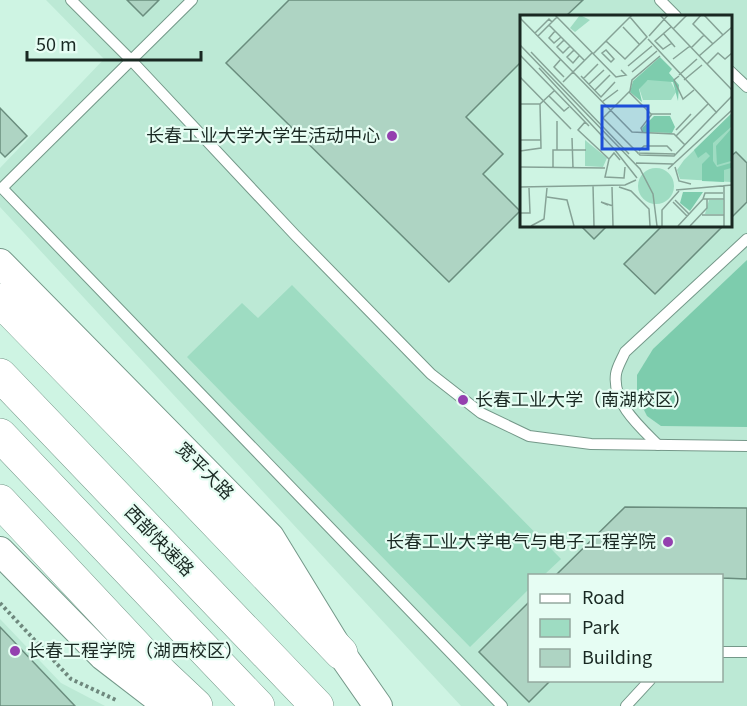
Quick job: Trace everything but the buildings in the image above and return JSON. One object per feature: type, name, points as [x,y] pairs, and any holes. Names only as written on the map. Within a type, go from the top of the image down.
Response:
[{"type":"highway","points":[[0,300],[341,653]]},
{"type":"highway","name":"西部快速路","points":[[0,375],[317,706]]},
{"type":"highway","points":[[0,435],[258,706]]},
{"type":"highway","points":[[0,501],[162,674],[196,706]]},
{"type":"main road","name":"宽平大路","points":[[0,263],[270,537],[341,653],[378,706]]},
{"type":"main road","points":[[0,550],[103,656],[168,706]]},
{"type":"lane","points":[[71,0],[423,366],[481,413],[529,436],[591,444],[747,446]]},
{"type":"lane","points":[[192,0],[2,188],[502,706]]},
{"type":"lane","points":[[660,0],[675,15]]},
{"type":"lane","points":[[732,73],[747,87]]},
{"type":"lane","points":[[658,445],[638,425],[619,397],[616,375],[625,352],[747,238]]},
{"type":"lane","points":[[723,652],[747,652]]},
{"type":"lane","points":[[626,706],[649,682]]},
{"type":"path","points":[[0,603],[70,679],[123,704]]},
{"type":"shaded area","name":"长春工业大学（南湖校区）","points":[[46,0],[747,0],[747,706],[461,706],[0,207],[0,168],[104,59]]},
{"type":"shaded area","name":"长春工程学院（湖西校区）","points":[[0,619],[61,683],[105,706],[0,706]]},
{"type":"green space","points":[[747,260],[747,427],[661,426],[647,416],[637,396],[637,375],[653,349]]},
{"type":"green space","points":[[292,285],[561,559],[545,574],[528,574],[528,590],[470,647],[187,357],[242,303],[258,318]]},
{"type":"place","name":"长春工业大学大学生活动中心","points":[[392,136]]},
{"type":"place","name":"长春工业大学（南湖校区）","points":[[463,400]]},
{"type":"place","name":"长春工业大学电气与电子工程学院","points":[[668,542]]},
{"type":"place","name":"长春工程学院（湖西校区）","points":[[15,651]]}]
